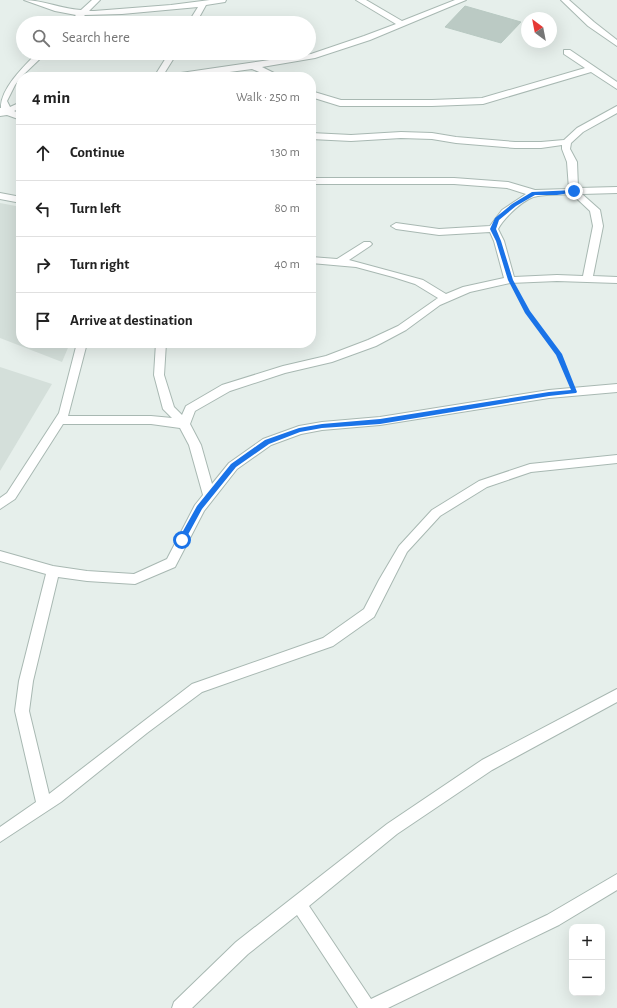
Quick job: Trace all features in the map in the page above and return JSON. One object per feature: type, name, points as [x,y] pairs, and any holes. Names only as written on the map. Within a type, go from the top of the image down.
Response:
[{"type":"street","points":[[28,0],[66,11],[82,12],[117,12],[203,4],[222,0]]},
{"type":"street","points":[[78,16],[96,0]]},
{"type":"street","points":[[360,0],[402,24]]},
{"type":"street","points":[[316,55],[367,38],[462,0]]},
{"type":"street","points":[[565,0],[591,24],[617,44]]},
{"type":"street","points":[[196,16],[203,4]]},
{"type":"street","points":[[567,52],[617,86]]},
{"type":"street","points":[[23,72],[35,60]]},
{"type":"street","points":[[161,72],[169,60]]},
{"type":"street","points":[[210,72],[289,60]]},
{"type":"street","points":[[254,66],[267,72]]},
{"type":"street","points":[[316,96],[340,103],[432,103],[483,101],[592,69]]},
{"type":"street","points":[[2,111],[3,101],[11,84],[16,79]]},
{"type":"street","points":[[2,111],[16,107]]},
{"type":"street","points":[[316,136],[352,138],[401,135],[432,136],[456,140],[515,145],[541,145],[567,142],[580,130],[617,109]]},
{"type":"street","points":[[2,111],[16,115]]},
{"type":"street","points":[[567,142],[566,149],[572,162],[574,191],[595,210],[598,226],[588,278]]},
{"type":"street","points":[[316,181],[454,181],[508,185],[534,193],[617,190]]},
{"type":"street","points":[[493,229],[497,220],[514,205],[534,193]]},
{"type":"street","points":[[0,196],[16,199]]},
{"type":"street","points":[[396,226],[439,232],[493,229]]},
{"type":"street","points":[[493,229],[499,241],[510,280]]},
{"type":"street","points":[[340,262],[367,244]]},
{"type":"street","points":[[316,260],[356,264],[419,282],[445,298]]},
{"type":"street","points":[[184,424],[190,409],[226,388],[283,370],[328,359],[372,343],[402,328],[436,303],[467,289],[510,280],[588,278],[617,280]]},
{"type":"street","points":[[0,504],[11,496],[64,413],[81,348]]},
{"type":"street","points":[[161,348],[159,375],[169,409],[184,424],[195,445],[209,496]]},
{"type":"street","points":[[0,556],[53,571],[86,576],[135,579],[171,563],[199,508],[233,466],[267,442],[299,430],[322,426],[380,421],[549,394],[617,388]]},
{"type":"street","points":[[59,420],[151,420],[184,424]]},
{"type":"street","points":[[0,835],[44,805],[197,688],[328,642],[369,613],[383,584],[403,549],[436,513],[483,484],[530,468],[617,459]]},
{"type":"street","points":[[44,805],[22,711],[26,681],[53,571]]},
{"type":"street","points":[[180,1008],[242,948],[300,904],[392,829],[488,765],[617,695]]},
{"type":"street","points":[[300,904],[369,1008],[553,920],[617,881]]},
{"type":"path","points":[[510,280],[527,312],[559,354],[574,392]]},
{"type":"shaded area","points":[[0,203],[16,206],[16,344],[0,338]]},
{"type":"shaded area","points":[[26,348],[68,348],[62,362]]},
{"type":"shaded area","points":[[0,367],[52,384],[0,471]]},
{"type":"building","points":[[465,6],[521,22],[501,43],[445,27]]},
{"type":"route","points":[[182,540],[199,508],[233,466],[267,442],[299,430],[322,426],[380,421],[549,394],[574,392],[559,354],[527,312],[510,280],[499,241],[493,229],[497,220],[514,205],[534,193],[574,191]]}]
